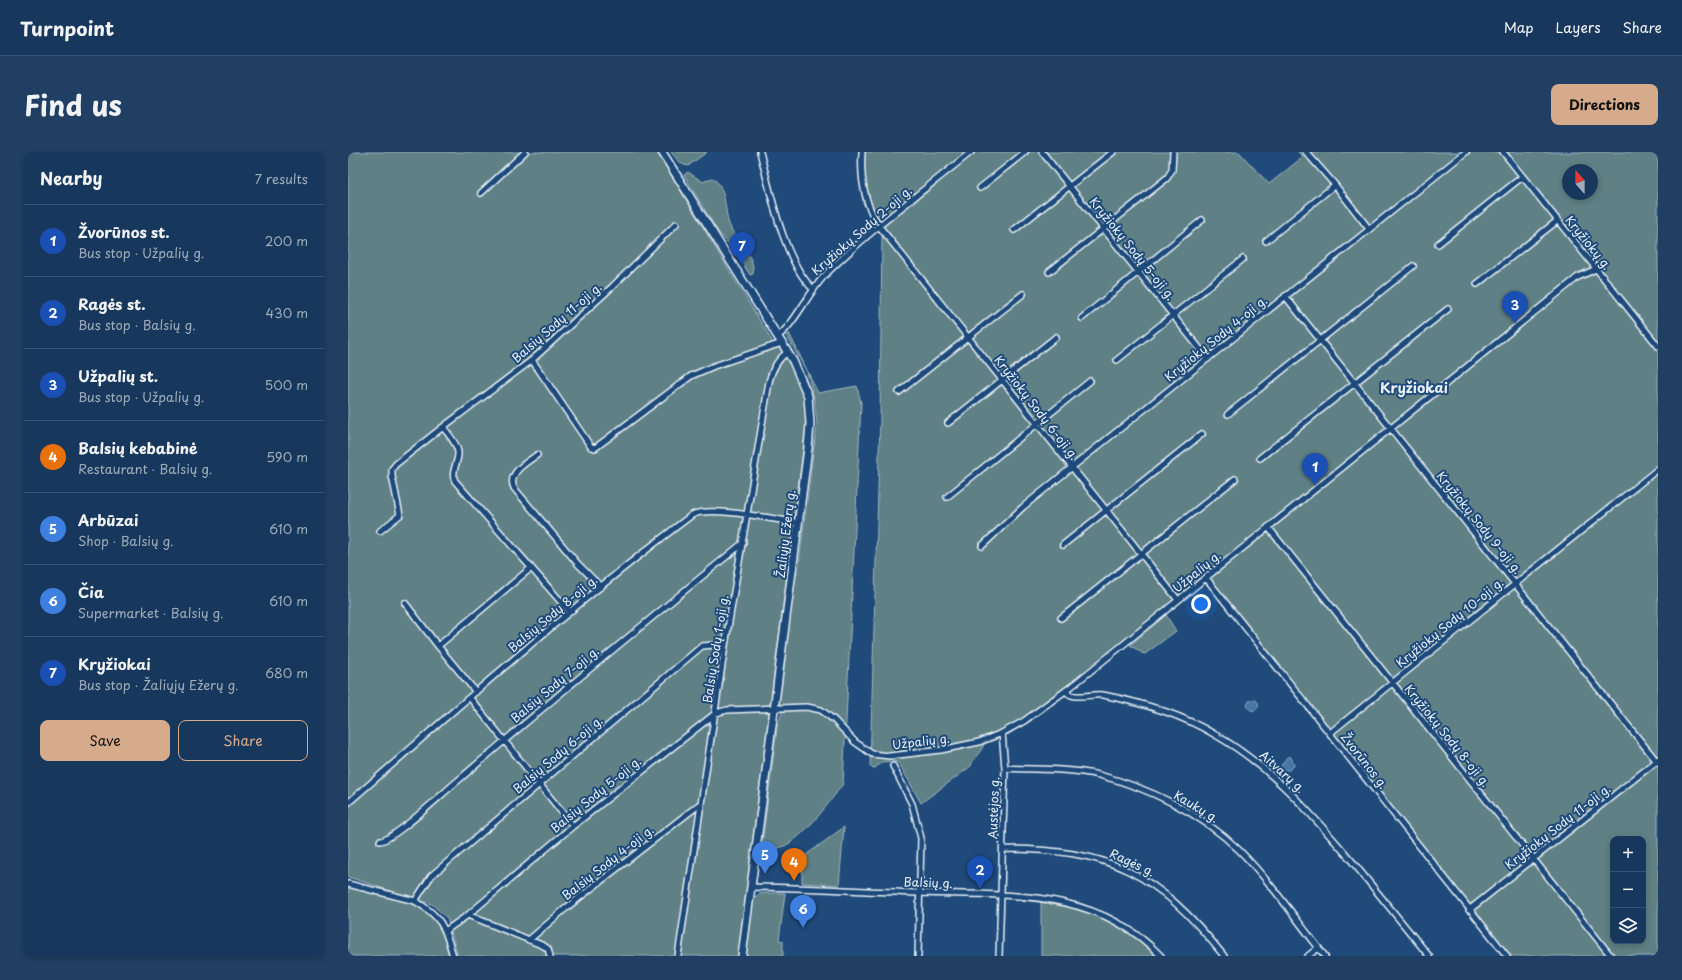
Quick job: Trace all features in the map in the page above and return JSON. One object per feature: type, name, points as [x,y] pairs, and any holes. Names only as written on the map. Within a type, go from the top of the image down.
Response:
[{"type":"main road","name":"Žaliųjų Ežerų g.","points":[[662,152],[788,352],[804,385],[809,409],[808,448],[742,956]]},
{"type":"street","points":[[481,193],[525,152]]},
{"type":"street","points":[[760,152],[789,253],[799,273],[813,288]]},
{"type":"street","name":"Kryžiokų Sodų 6-oji g.","points":[[862,152],[864,192],[872,215],[879,226],[1178,600]]},
{"type":"street","name":"Kryžiokų Sodų 2-oji g.","points":[[780,340],[813,288],[836,264],[879,226],[971,152]]},
{"type":"street","points":[[980,188],[1025,152]]},
{"type":"street","name":"Kryžiokų Sodų 5-oji g.","points":[[1042,152],[1208,359]]},
{"type":"street","points":[[1014,230],[1113,152]]},
{"type":"street","points":[[1049,272],[1167,178],[1172,170],[1174,152]]},
{"type":"street","points":[[1306,152],[1335,184],[1369,230]]},
{"type":"street","name":"Kryžiokų Sodų 4-oji g.","points":[[982,546],[1023,507],[1466,152]]},
{"type":"street","name":"Kryžiokų g.","points":[[1503,152],[1658,346]]},
{"type":"street","points":[[1438,244],[1522,177]]},
{"type":"street","points":[[1266,240],[1335,184]]},
{"type":"street","points":[[1082,318],[1202,220]]},
{"type":"street","points":[[1477,284],[1557,221]]},
{"type":"street","name":"Balsių Sodų 11-oji g.","points":[[380,531],[400,516],[401,512],[392,476],[392,469],[396,464],[532,360],[612,287],[676,224]]},
{"type":"street","points":[[1117,360],[1243,259]]},
{"type":"street","points":[[1228,414],[1413,266]]},
{"type":"street","name":"Užpalių g.","points":[[774,709],[807,707],[821,710],[834,720],[856,742],[872,754],[890,756],[960,747],[979,742],[1002,733],[1033,716],[1066,691],[1578,277],[1596,269]]},
{"type":"street","points":[[899,392],[1023,294]]},
{"type":"street","name":"Kryžiokų Sodų 9-oji g.","points":[[1285,296],[1657,762]]},
{"type":"street","points":[[1260,458],[1448,309]]},
{"type":"street","points":[[948,423],[1056,337]]},
{"type":"street","points":[[532,360],[591,447],[595,448],[691,376],[780,340]]},
{"type":"street","name":"Balsių Sodų 1-oji g.","points":[[678,956],[700,804],[716,713],[724,652],[769,382],[774,367],[781,357],[788,352]]},
{"type":"street","points":[[947,497],[1090,381]]},
{"type":"street","points":[[443,427],[454,442],[458,453],[454,472],[455,481],[570,612]]},
{"type":"street","points":[[1063,545],[1202,434]]},
{"type":"street","points":[[536,455],[514,474],[512,480],[514,488],[578,564],[601,587]]},
{"type":"street","name":"Kryžiokų Sodų 10-oji g.","points":[[1330,733],[1658,469]]},
{"type":"street","points":[[1061,618],[1235,479]]},
{"type":"street","name":"Balsių Sodų 8-oji g.","points":[[348,803],[570,612],[694,513],[716,512],[748,515],[798,523]]},
{"type":"street","name":"Kryžiokų Sodų 8-oji g.","points":[[1268,528],[1611,956]]},
{"type":"street","name":"Balsių Sodų 7-oji g.","points":[[380,841],[386,839],[416,817],[504,740],[743,543]]},
{"type":"street","points":[[438,646],[531,568]]},
{"type":"street","name":"Žvorūnos g.","points":[[1206,578],[1507,956]]},
{"type":"street","points":[[405,603],[476,692]]},
{"type":"street","name":"Balsių Sodų 6-oji g.","points":[[415,901],[423,886],[431,876],[702,646],[714,645],[724,652]]},
{"type":"street","name":"Aitvarų g.","points":[[1066,691],[1073,696],[1102,695],[1173,714],[1202,727],[1247,755],[1269,772],[1309,810],[1429,956]]},
{"type":"street","points":[[470,698],[540,783],[573,826]]},
{"type":"street","name":"Balsių Sodų 5-oji g.","points":[[445,931],[468,915],[573,826],[716,713],[727,710],[774,709]]},
{"type":"street","name":"Austėjos g.","points":[[999,956],[1005,768],[1002,733]]},
{"type":"street","name":"Kryžiokų Sodų 11-oji g.","points":[[1469,910],[1657,762]]},
{"type":"street","points":[[893,766],[912,804],[920,828],[922,866],[918,956]]},
{"type":"street","name":"Kaukų g.","points":[[1005,768],[1098,775],[1134,787],[1192,814],[1224,837],[1247,859],[1325,956]]},
{"type":"street","name":"Balsių Sodų 4-oji g.","points":[[529,940],[566,908],[700,804]]},
{"type":"street","name":"Ragės g.","points":[[1003,849],[1048,851],[1079,855],[1095,858],[1126,869],[1163,891],[1203,931],[1224,956]]},
{"type":"street","points":[[348,884],[415,901],[433,912],[445,931],[453,956]]},
{"type":"street","name":"Balsių g.","points":[[751,887],[1000,895],[1052,899],[1095,912],[1125,926],[1160,956]]},
{"type":"street","points":[[468,915],[544,946],[548,949],[550,956]]},
{"type":"street","points":[[1308,956],[1318,948]]},
{"type":"green space","points":[[348,152],[657,152],[774,344],[789,360],[800,380],[805,403],[806,426],[738,956],[458,956],[447,918],[432,904],[348,877]]},
{"type":"green space","points":[[671,152],[707,152],[688,166],[680,163]]},
{"type":"green space","points":[[860,152],[1239,152],[1269,184],[1303,157],[1298,152],[1658,152],[1658,956],[1510,956],[1203,578],[1068,685],[1028,714],[1032,720],[1009,734],[984,744],[971,766],[921,803],[900,765],[895,761],[882,762],[875,768],[870,767],[880,421],[882,236],[863,203],[859,171]]},
{"type":"green space","points":[[688,172],[703,182],[712,178],[717,182],[723,192],[729,224],[748,254],[753,267],[753,274],[750,275],[734,250],[719,233],[684,175]]},
{"type":"green space","points":[[789,333],[818,393],[857,386],[861,403],[843,784],[813,822],[803,832],[784,846],[776,848],[772,845],[762,844],[778,721],[781,713],[778,700],[796,573],[798,571],[817,423],[814,398],[807,372],[787,336]]},
{"type":"green space","points":[[1166,615],[1176,631],[1145,654],[1130,645]]},
{"type":"green space","points":[[844,827],[839,885],[802,883],[802,858]]},
{"type":"green space","points":[[348,887],[406,902],[427,911],[433,916],[439,925],[449,956],[348,956]]},
{"type":"green space","points":[[763,893],[785,893],[779,940],[783,941],[783,956],[745,956],[752,901],[757,895]]},
{"type":"green space","points":[[1041,901],[1077,909],[1112,923],[1136,938],[1156,956],[1041,956]]},
{"type":"water","points":[[1253,699],[1257,701],[1259,705],[1257,709],[1253,711],[1249,709],[1247,705],[1249,701]]},
{"type":"water","points":[[1290,756],[1294,766],[1289,770],[1282,770],[1281,766],[1287,757]]},
{"type":"place","name":"Kryžiokai","points":[[742,265]]},
{"type":"place","name":"Užpalių st.","points":[[1515,324]]},
{"type":"place","name":"Žvorūnos st.","points":[[1315,486]]},
{"type":"place","name":"Arbūzai","points":[[765,874]]},
{"type":"place","name":"Balsių kebabinė","points":[[794,881]]},
{"type":"place","name":"Ragės st.","points":[[980,889]]},
{"type":"place","name":"Čia","points":[[803,928]]},
{"type":"district","name":"Kryžiokai","points":[[1414,388]]}]
